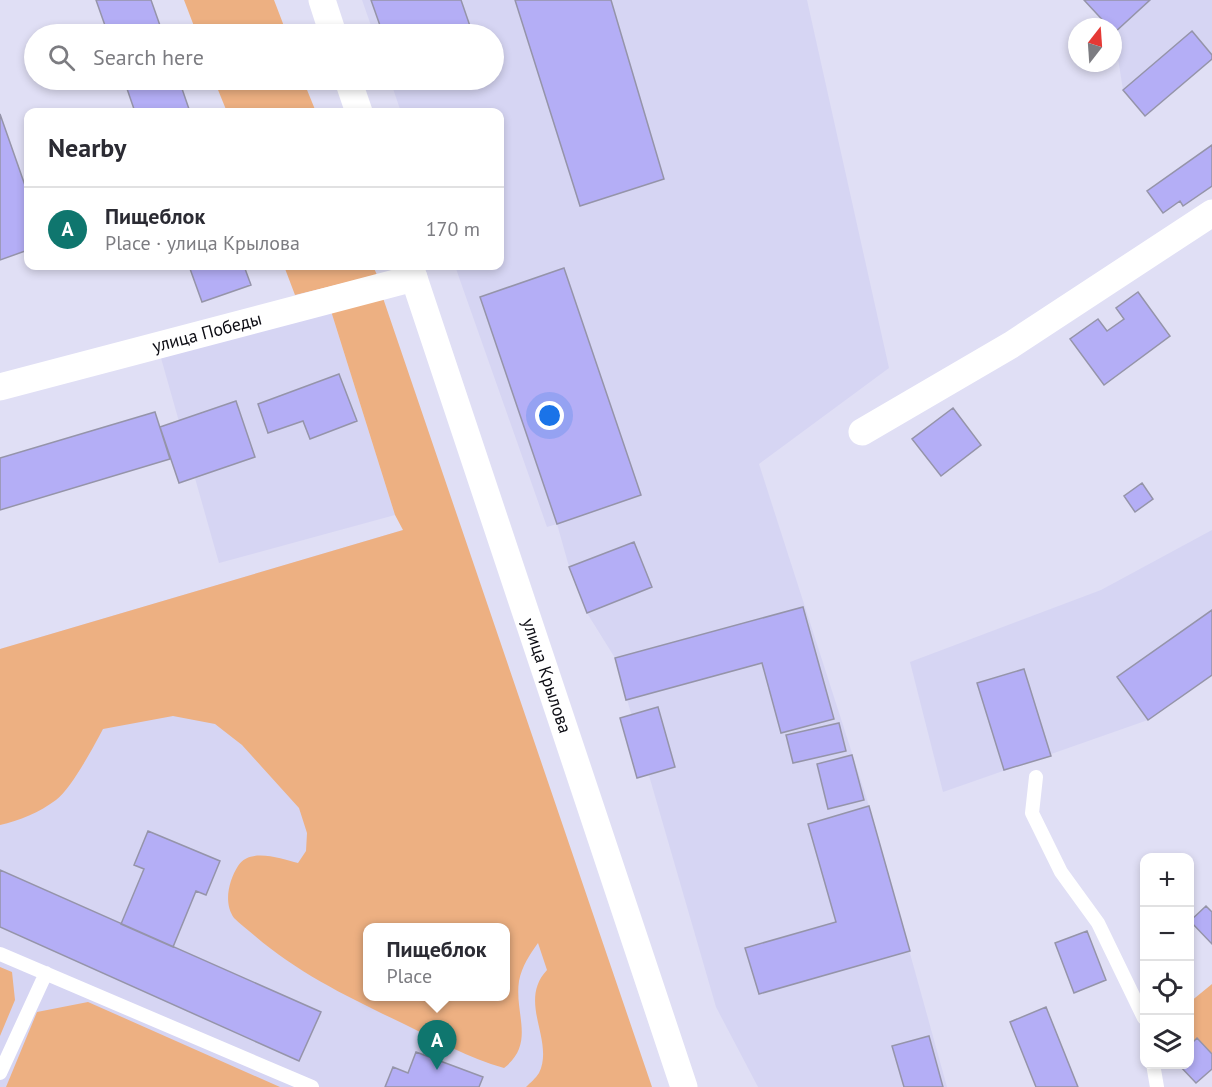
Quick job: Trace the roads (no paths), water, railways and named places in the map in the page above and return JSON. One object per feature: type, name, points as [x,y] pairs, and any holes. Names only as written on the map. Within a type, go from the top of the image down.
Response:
[{"type":"street","points":[[322,0],[330,24]]},
{"type":"street","points":[[351,90],[358,108]]},
{"type":"street","points":[[862,432],[1011,345],[1212,213]]},
{"type":"street","name":"улица Победы","points":[[0,387],[412,272]]},
{"type":"street","name":"улица Крылова","points":[[412,272],[684,1087]]},
{"type":"lane","points":[[1036,777],[1032,813],[1060,872],[1098,923],[1143,1015]]},
{"type":"lane","points":[[0,954],[309,1086]]},
{"type":"lane","points":[[0,1073],[46,973]]},
{"type":"lane","points":[[1154,1069],[1157,1087]]},
{"type":"place","name":"Пищеблок","points":[[437,1070]]}]
